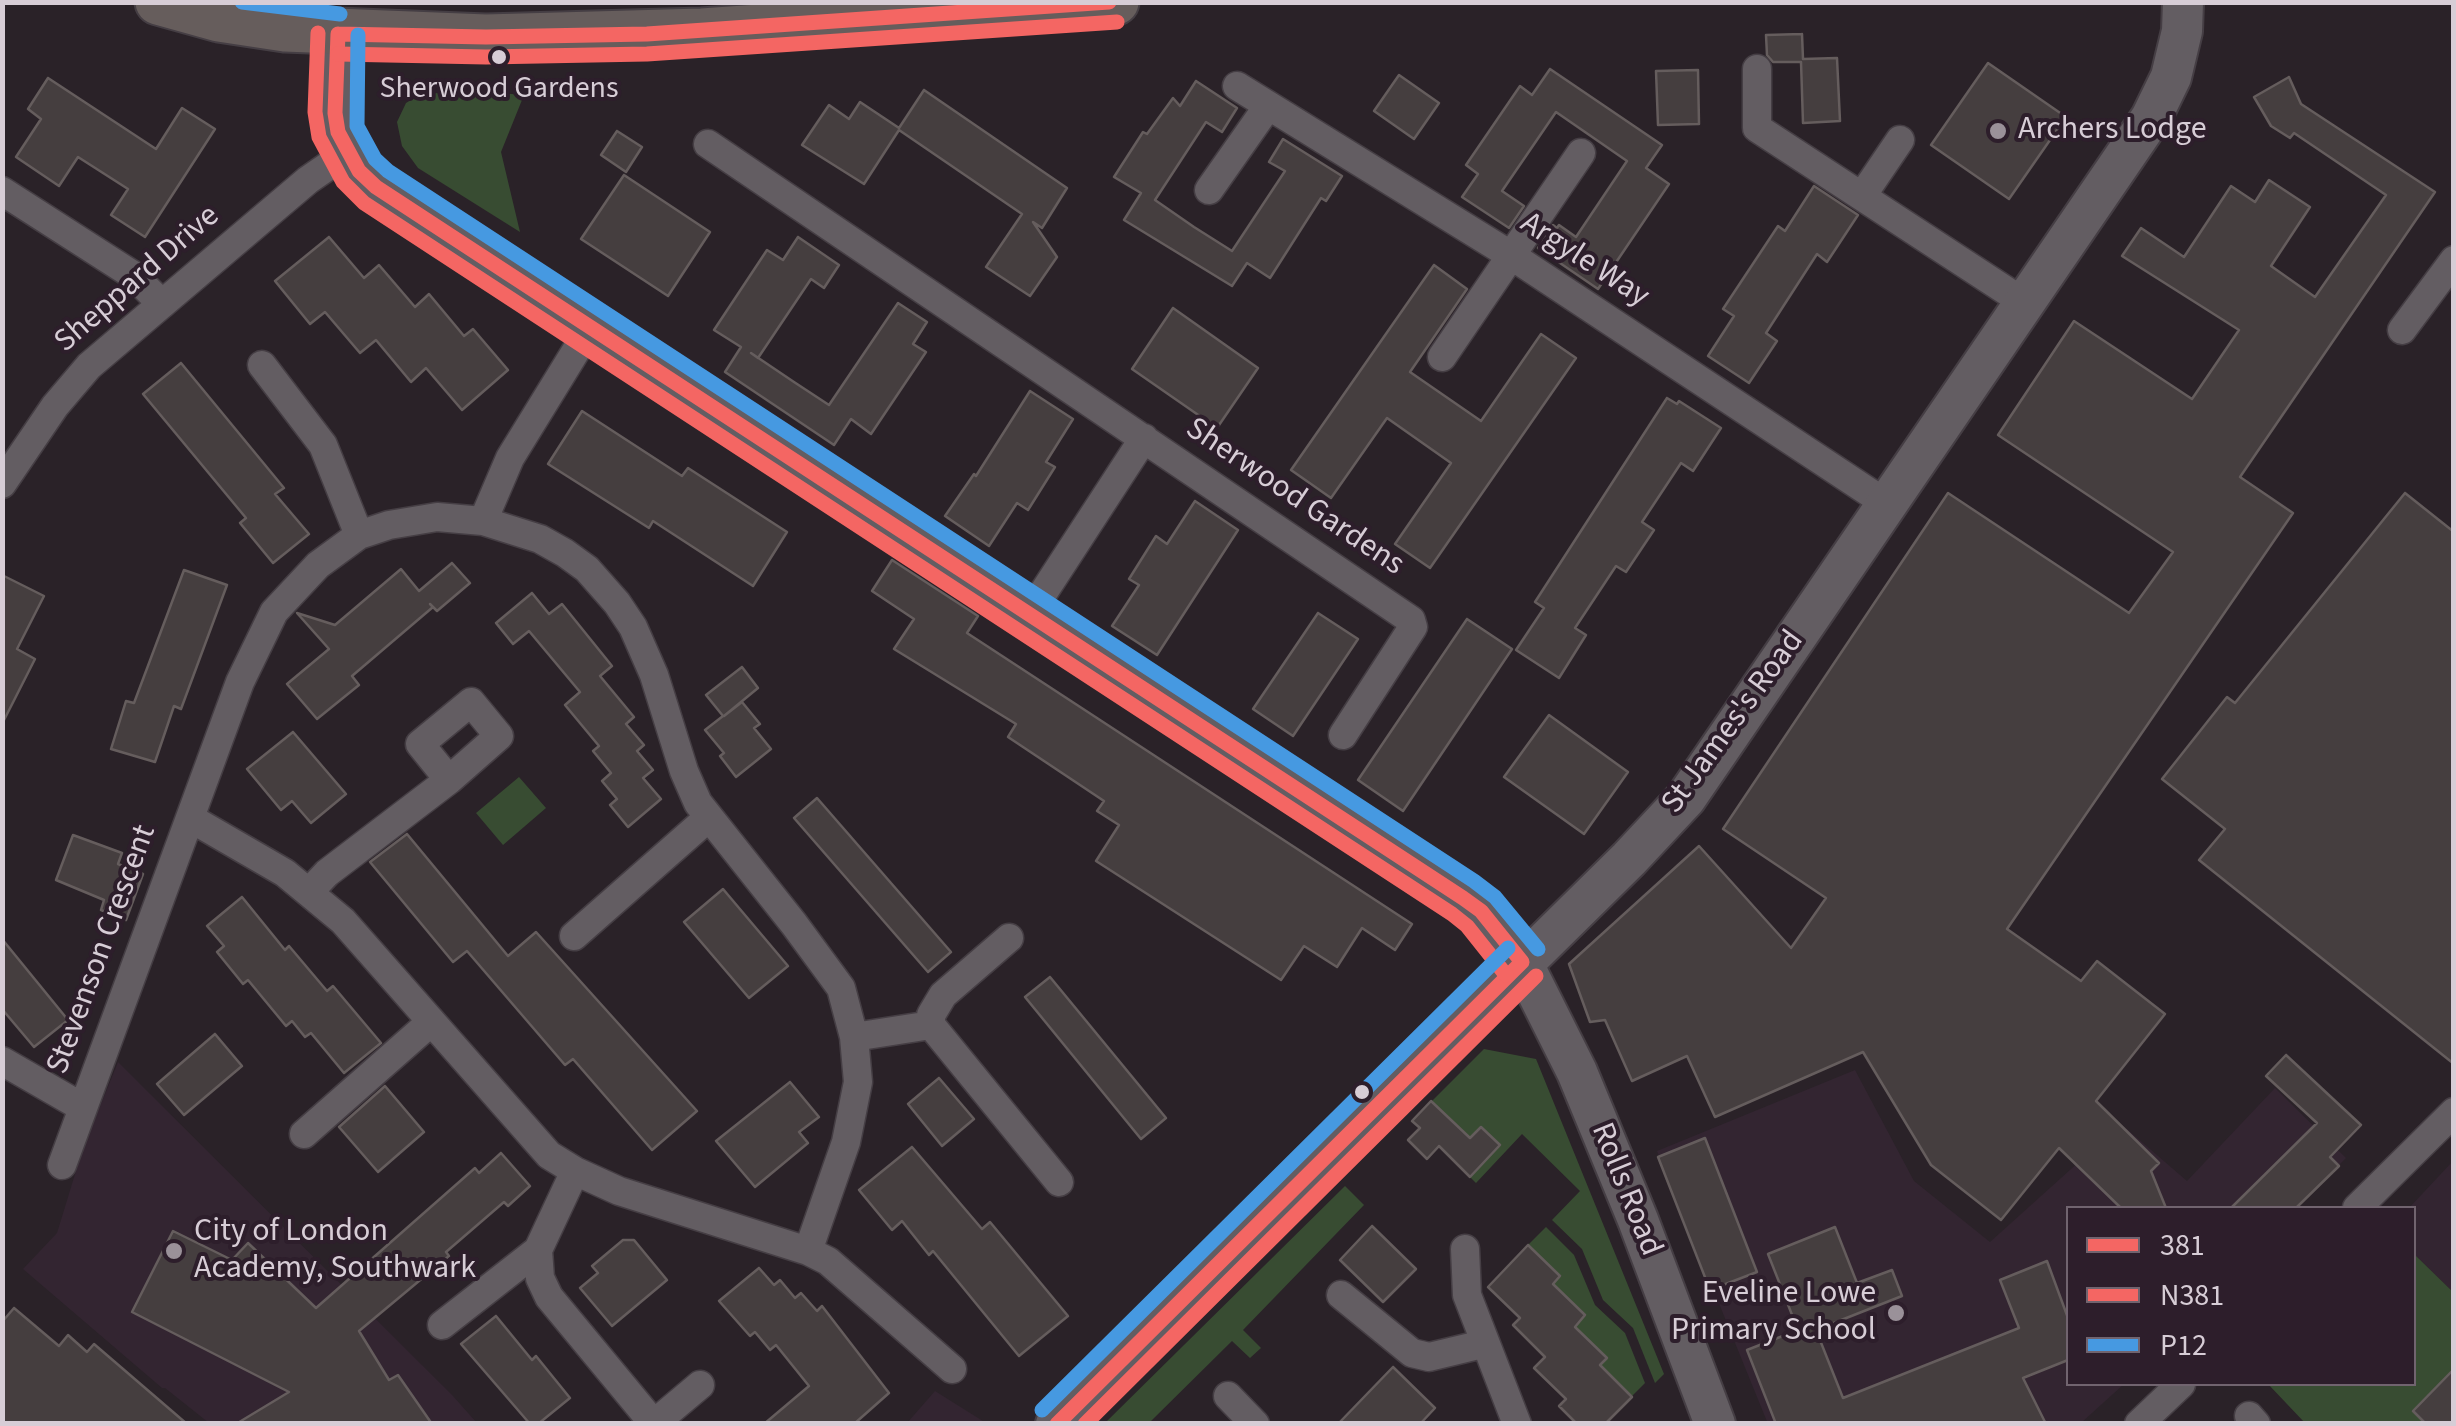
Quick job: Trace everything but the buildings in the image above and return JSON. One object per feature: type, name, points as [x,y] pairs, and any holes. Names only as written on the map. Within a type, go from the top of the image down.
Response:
[{"type":"main road","points":[[158,2],[250,25],[338,34],[486,38],[660,33],[1116,2]]},
{"type":"main road","name":"St James's Road","points":[[1056,1424],[1629,859],[1686,798],[2151,118],[2171,77],[2182,31],[2183,2]]},
{"type":"main road","points":[[338,34],[335,113],[346,153]]},
{"type":"main road","name":"Rolls Road","points":[[346,153],[358,170],[396,202],[1030,613],[1480,911],[1522,962],[1586,1095],[1715,1424]]},
{"type":"street","points":[[1757,69],[1758,128],[2025,303]]},
{"type":"street","name":"Argyle Way","points":[[1237,86],[1512,256],[1886,504]]},
{"type":"street","points":[[1208,190],[1268,106]]},
{"type":"street","points":[[1862,196],[1900,140]]},
{"type":"street","name":"Sherwood Gardens","points":[[708,144],[1411,620],[1414,627],[1343,735]]},
{"type":"street","name":"Sheppard Drive","points":[[2,484],[71,386],[161,303],[346,153]]},
{"type":"street","points":[[1442,357],[1581,153]]},
{"type":"street","points":[[2,192],[133,276],[161,303]]},
{"type":"street","points":[[2402,330],[2454,260]]},
{"type":"street","points":[[483,520],[510,458],[590,328]]},
{"type":"street","points":[[262,366],[323,445],[360,535]]},
{"type":"street","name":"Sherwood Gardens","points":[[1030,613],[1144,438]]},
{"type":"street","name":"Stevenson Crescent","points":[[62,1165],[240,682],[274,612],[318,565],[360,535],[389,525],[437,517],[483,520],[540,539],[565,553],[596,578],[617,603],[633,627],[654,674],[684,771],[708,818],[841,988],[854,1037],[858,1082],[851,1124],[808,1251]]},
{"type":"street","points":[[310,891],[327,873],[449,780]]},
{"type":"street","name":"Stevenson Crescent","points":[[190,818],[310,891],[365,942],[537,1144],[575,1171],[620,1191],[808,1251],[839,1270],[952,1370]]},
{"type":"street","points":[[574,936],[708,818]]},
{"type":"street","points":[[1009,938],[943,995],[932,1014],[931,1025],[1060,1182]]},
{"type":"street","points":[[304,1134],[431,1022]]},
{"type":"street","points":[[854,1037],[931,1025]]},
{"type":"street","name":"Stevenson Crescent","points":[[2,1062],[82,1106]]},
{"type":"street","points":[[2359,1206],[2454,1112]]},
{"type":"street","points":[[442,1325],[538,1250],[575,1171]]},
{"type":"street","points":[[538,1250],[540,1278],[550,1297],[655,1423],[700,1384]]},
{"type":"street","points":[[1465,1250],[1466,1295],[1517,1424]]},
{"type":"street","points":[[1341,1295],[1412,1353],[1429,1356],[1484,1344]]},
{"type":"street","points":[[2139,1424],[2178,1386]]},
{"type":"street","points":[[1228,1396],[1254,1424]]},
{"type":"shaded area","name":"City of London Academy, Southwark","points":[[118,1062],[477,1423],[209,1423],[162,1388],[23,1269],[57,1233],[83,1148]]},
{"type":"shaded area","name":"Eveline Lowe Primary School","points":[[1855,1070],[1914,1181],[1990,1242],[2121,1124],[2187,1181],[2275,1088],[2346,1158],[2298,1206],[2066,1206],[2066,1386],[2122,1386],[2081,1423],[1768,1424],[1657,1151]]},
{"type":"shaded area","points":[[2453,1161],[2453,1292],[2416,1256],[2416,1206],[2411,1206]]},
{"type":"shaded area","points":[[935,1391],[986,1423],[907,1423]]},
{"type":"green space","points":[[474,91],[524,95],[501,152],[520,232],[418,168],[402,146],[397,122],[406,103],[421,94]]},
{"type":"green space","points":[[519,777],[546,808],[503,845],[476,813]]},
{"type":"green space","points":[[1484,1049],[1536,1059],[1664,1374],[1655,1383],[1633,1328],[1603,1300],[1582,1249],[1552,1220],[1580,1191],[1522,1134],[1476,1183],[1470,1177],[1500,1145],[1481,1127],[1470,1138],[1432,1101]]},
{"type":"green space","points":[[1345,1186],[1364,1205],[1243,1330],[1261,1348],[1250,1358],[1232,1341],[1149,1423],[1105,1423]]},
{"type":"green space","points":[[1546,1227],[1574,1255],[1595,1305],[1625,1333],[1645,1383],[1632,1396],[1600,1365],[1575,1327],[1585,1315],[1553,1284],[1560,1276],[1528,1245]]},
{"type":"green space","points":[[2416,1256],[2453,1292],[2453,1423],[2305,1423],[2270,1386],[2416,1386]]},
{"type":"transit line","name":"P12","points":[[242,2],[340,14]]},
{"type":"transit line","name":"381","points":[[338,34],[647,34],[1109,2]]},
{"type":"transit line","name":"N381","points":[[338,54],[647,54],[1117,22]]},
{"type":"transit line","name":"N381","points":[[318,33],[315,112],[319,137],[343,182],[364,203],[1452,914],[1467,926],[1506,975]]},
{"type":"transit line","name":"381","points":[[338,34],[338,132],[359,171],[376,187],[1463,898],[1481,911],[1522,962]]},
{"type":"transit line","name":"P12","points":[[358,35],[357,126],[375,159],[388,171],[1474,881],[1495,897],[1538,949]]},
{"type":"transit line","name":"P12","points":[[1042,1410],[1508,948]]},
{"type":"transit line","name":"381","points":[[1057,1424],[1522,962]]},
{"type":"transit line","name":"N381","points":[[1085,1424],[1536,976]]},
{"type":"place","name":"Sherwood Gardens","points":[[499,57]]},
{"type":"place","name":"Archers Lodge","points":[[1998,131]]},
{"type":"place","name":"City of London Academy, Southwark","points":[[174,1251]]},
{"type":"place","name":"Eveline Lowe Primary School","points":[[1896,1313]]}]
